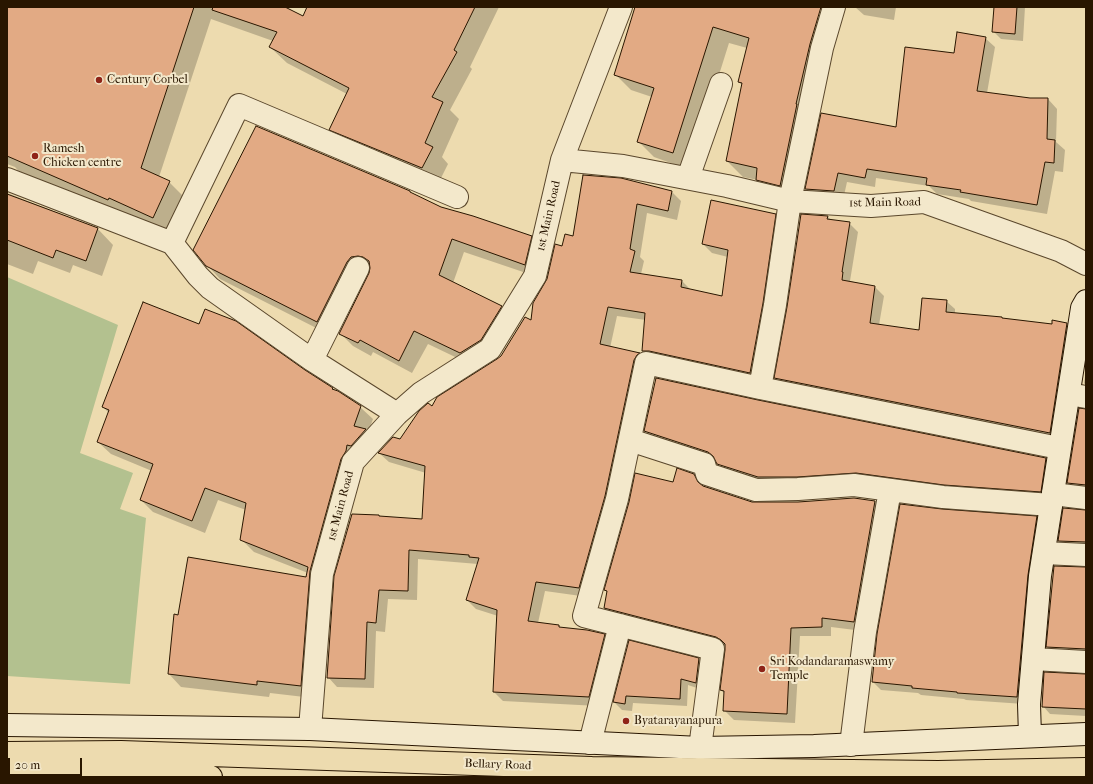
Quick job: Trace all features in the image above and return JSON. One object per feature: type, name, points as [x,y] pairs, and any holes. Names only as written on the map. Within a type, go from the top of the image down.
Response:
[{"type":"highway","name":"Bellary Road","points":[[7,753],[130,752],[592,768],[938,772],[1086,768]]},
{"type":"highway","points":[[7,773],[121,774],[210,777]]},
{"type":"street","points":[[562,160],[621,7]]},
{"type":"street","points":[[760,388],[775,305],[790,201],[822,48],[834,7]]},
{"type":"street","points":[[688,178],[721,84]]},
{"type":"street","points":[[172,243],[239,105],[457,197]]},
{"type":"street","name":"1st Main Road","points":[[310,728],[322,574],[353,462],[397,414],[421,393],[490,349],[535,276],[562,160],[623,166],[688,178],[790,201],[871,206],[924,202],[1061,251],[1086,264]]},
{"type":"street","points":[[7,179],[172,243],[198,276],[210,288],[312,360],[397,414]]},
{"type":"street","points":[[312,360],[358,268]]},
{"type":"street","points":[[1030,736],[1029,704],[1040,576],[1059,448],[1077,395],[1082,308],[1086,300]]},
{"type":"street","points":[[700,748],[712,649],[584,616],[617,499],[646,363],[760,388],[1059,448]]},
{"type":"street","points":[[630,440],[704,464],[707,474],[756,490],[854,485],[943,497],[1052,500],[1086,498]]},
{"type":"street","points":[[851,745],[865,632],[890,490]]},
{"type":"street","points":[[1044,553],[1086,555]]},
{"type":"street","points":[[590,743],[620,625]]},
{"type":"street","points":[[1033,659],[1086,662]]},
{"type":"street","points":[[7,725],[310,728],[700,748],[851,745],[1086,734]]},
{"type":"green space","points":[[7,277],[118,325],[80,453],[133,473],[120,509],[146,518],[130,684],[7,676]]},
{"type":"building","points":[[7,7],[194,7],[141,168],[170,181],[153,218],[109,198],[108,200],[7,156]]},
{"type":"building","points":[[213,7],[285,7],[303,16],[307,7],[475,7],[454,50],[457,52],[432,97],[443,102],[425,143],[433,147],[422,168],[329,130],[349,88],[269,47],[277,32],[212,10]]},
{"type":"building","points":[[635,7],[821,7],[810,44],[796,104],[780,186],[756,180],[757,168],[726,161],[742,83],[738,82],[749,38],[713,27],[673,153],[637,142],[654,88],[614,75]]},
{"type":"building","points":[[994,7],[1017,7],[1015,34],[992,32]]},
{"type":"building","points":[[957,32],[986,37],[977,91],[1030,98],[1048,98],[1047,139],[1055,140],[1054,163],[1045,162],[1037,205],[960,192],[961,190],[926,185],[927,178],[867,169],[865,178],[838,173],[834,191],[805,189],[821,113],[896,127],[905,47],[954,53]]},
{"type":"building","points":[[256,126],[410,191],[441,207],[532,236],[525,265],[452,239],[439,275],[502,306],[481,340],[460,353],[414,331],[399,361],[360,340],[358,343],[339,334],[369,273],[369,261],[363,257],[351,257],[347,262],[317,322],[206,266],[193,250]]},
{"type":"building","points":[[583,175],[621,178],[672,191],[668,211],[637,204],[630,249],[635,251],[630,272],[682,280],[681,287],[722,296],[728,250],[702,244],[711,200],[776,214],[763,303],[750,373],[649,351],[642,351],[645,313],[608,307],[600,344],[640,353],[634,360],[605,496],[579,588],[536,582],[528,621],[559,625],[559,627],[587,630],[605,634],[589,697],[493,692],[497,610],[466,600],[479,558],[469,557],[469,555],[409,550],[408,591],[379,590],[376,623],[367,622],[365,679],[327,678],[334,576],[352,514],[422,519],[425,466],[378,453],[393,437],[400,439],[419,411],[428,403],[432,406],[437,397],[501,356],[525,317],[531,320],[533,303],[547,279],[555,244],[562,246],[565,234],[573,236]]},
{"type":"building","points":[[7,194],[98,228],[86,261],[56,250],[53,258],[7,240]]},
{"type":"building","points":[[801,214],[828,216],[827,219],[850,222],[842,280],[875,286],[870,323],[919,330],[922,298],[947,300],[946,312],[1002,317],[1052,324],[1052,320],[1067,323],[1050,433],[774,378],[787,307]]},
{"type":"building","points":[[143,302],[199,324],[205,309],[236,321],[333,388],[332,389],[338,391],[361,406],[354,426],[366,429],[351,446],[347,445],[346,451],[341,459],[310,571],[301,686],[257,681],[257,685],[168,674],[174,614],[178,615],[188,557],[306,577],[308,567],[240,540],[246,503],[205,488],[192,521],[140,500],[153,464],[97,442],[109,410],[102,407]]},
{"type":"building","points":[[656,378],[1046,458],[1041,492],[944,485],[856,473],[797,477],[758,477],[717,464],[713,456],[708,452],[644,431]]},
{"type":"building","points":[[1079,408],[1086,409],[1086,485],[1067,483]]},
{"type":"building","points":[[677,468],[694,474],[698,482],[703,486],[752,502],[798,502],[854,498],[875,501],[854,622],[822,618],[822,627],[791,628],[787,714],[723,711],[724,691],[720,690],[725,644],[716,637],[604,608],[607,591],[604,590],[629,502],[635,473],[673,482]]},
{"type":"building","points":[[900,504],[942,509],[1037,516],[1028,575],[1017,697],[957,693],[872,682],[877,634]]},
{"type":"building","points":[[1063,508],[1086,510],[1086,542],[1058,541]]},
{"type":"building","points":[[1054,566],[1086,567],[1086,649],[1046,647]]},
{"type":"building","points":[[629,640],[699,658],[696,683],[681,679],[680,699],[626,696],[625,704],[613,702]]},
{"type":"building","points":[[1044,672],[1086,674],[1086,709],[1042,707]]},
{"type":"place","name":"Century Corbel","points":[[99,80]]},
{"type":"place","name":"Ramesh Chicken centre","points":[[35,156]]},
{"type":"place","name":"Sri Kodandaramaswamy Temple","points":[[762,669]]},
{"type":"place","name":"Byatarayanapura","points":[[626,721]]}]
